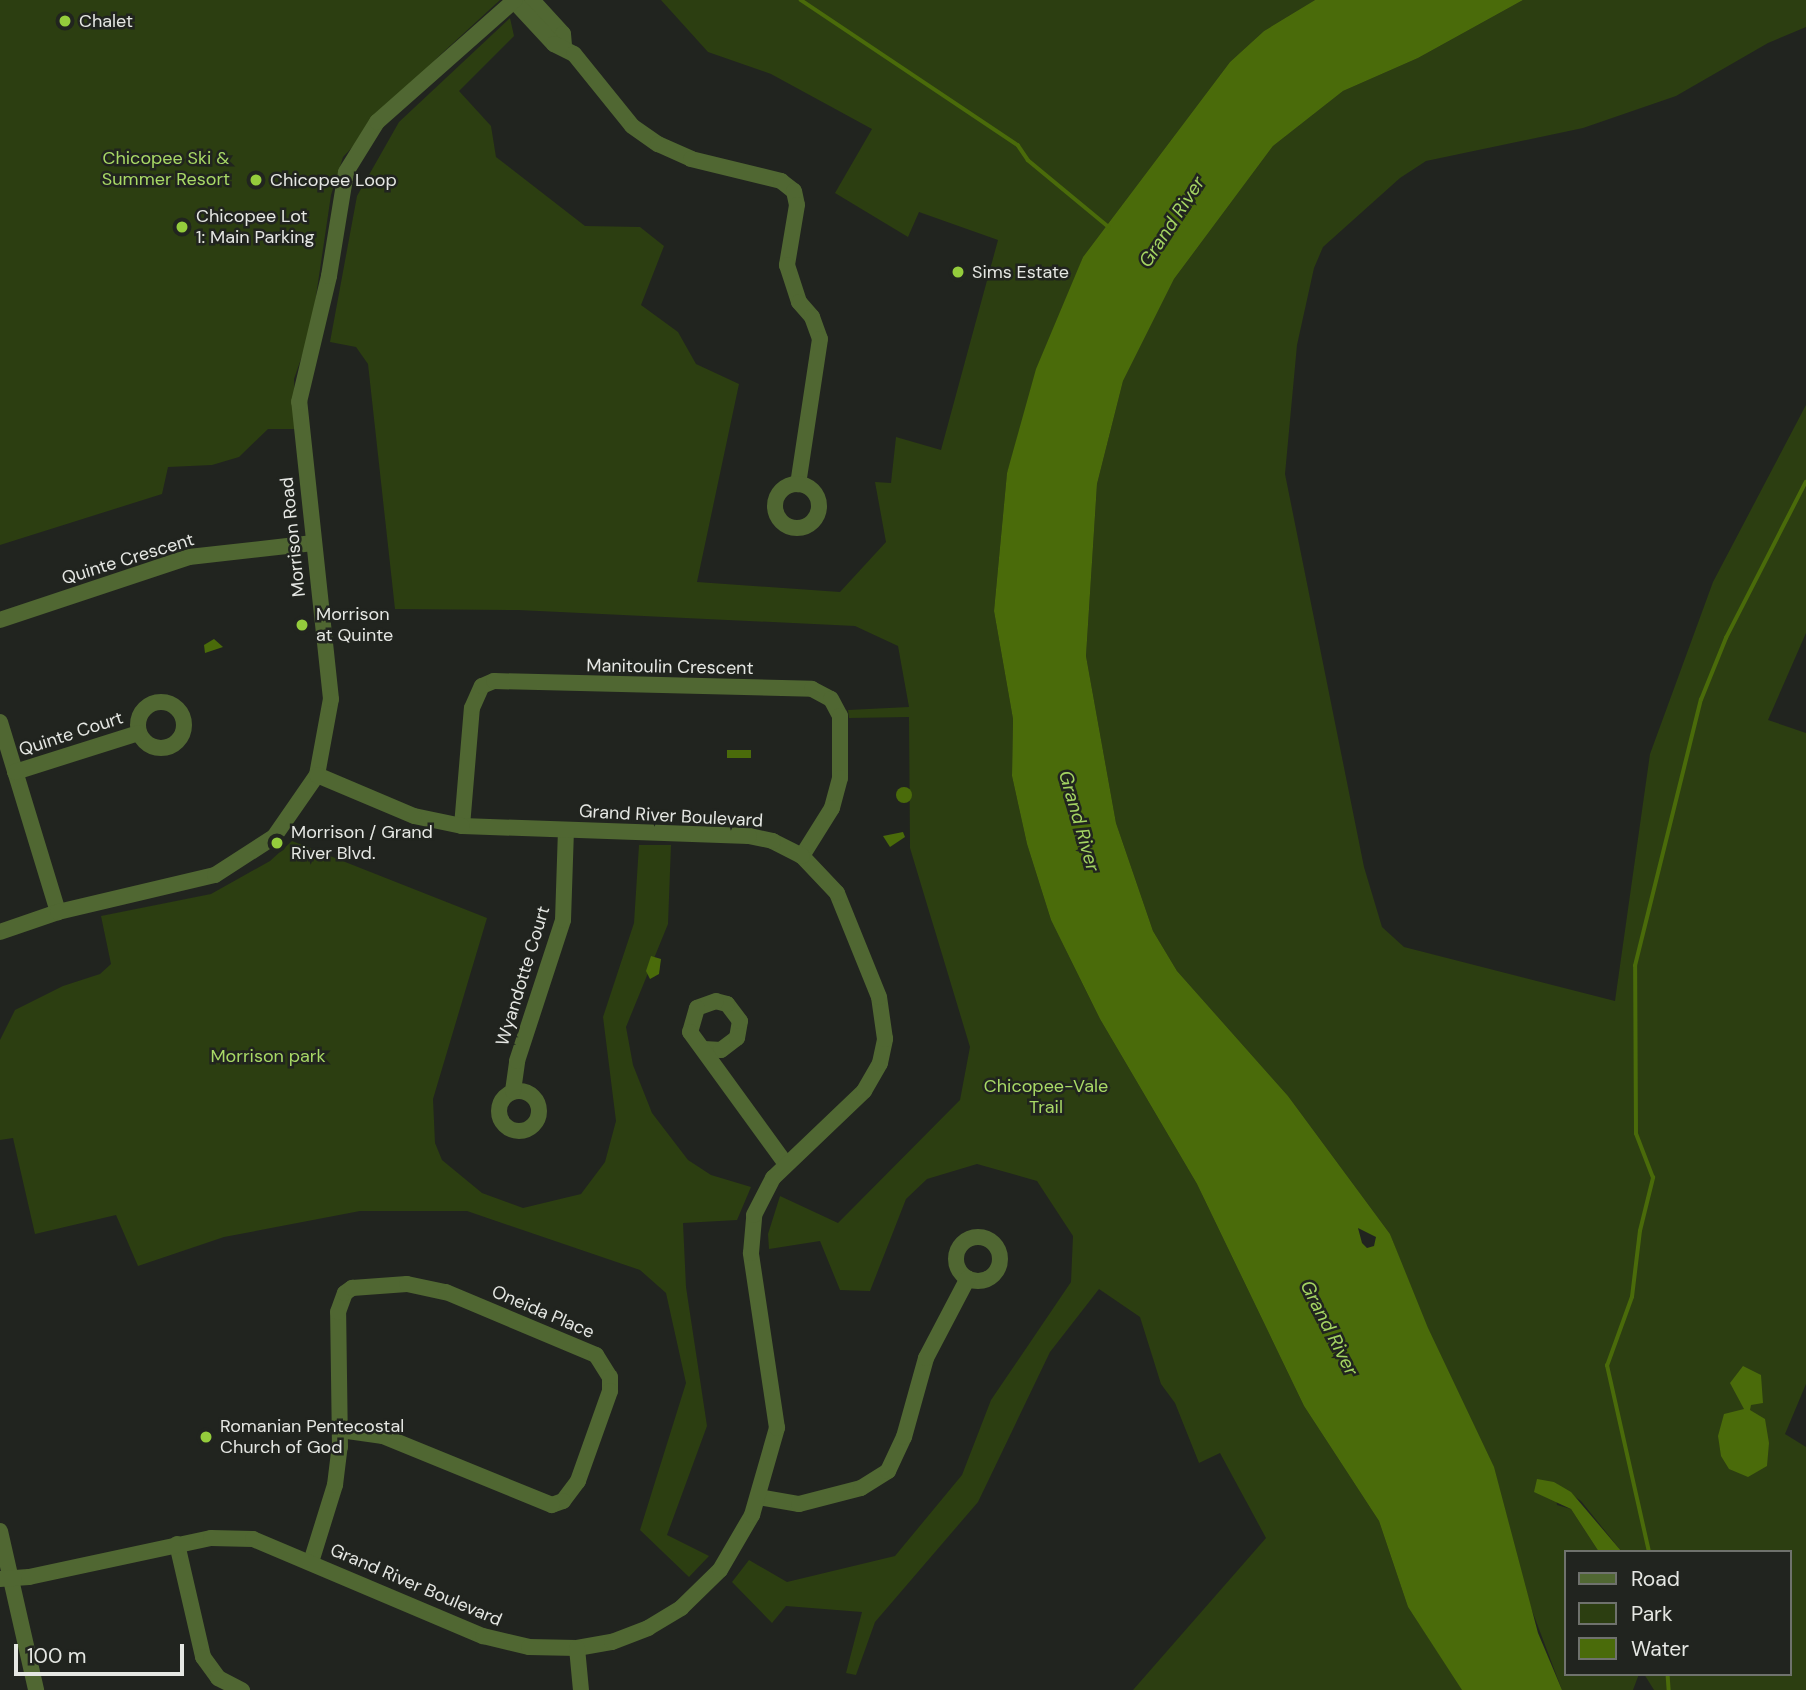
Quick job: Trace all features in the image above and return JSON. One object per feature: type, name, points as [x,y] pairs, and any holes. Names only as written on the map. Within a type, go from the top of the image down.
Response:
[{"type":"street","points":[[532,0],[564,34],[564,45],[632,125],[658,144],[691,159],[781,181],[794,191],[797,205],[787,265],[799,302],[812,317],[820,339],[798,484]]},
{"type":"street","points":[[515,1],[554,44],[564,45]]},
{"type":"street","name":"Morrison Road","points":[[0,932],[58,912],[194,882],[234,866],[274,837],[317,775],[331,699],[299,402],[329,276],[346,172],[377,122],[515,1]]},
{"type":"street","name":"Quinte Crescent","points":[[0,620],[189,557],[313,543]]},
{"type":"street","name":"Manitoulin Crescent","points":[[462,826],[472,708],[482,686],[494,681],[812,689],[831,699],[840,716],[841,778],[832,808],[802,856]]},
{"type":"street","points":[[0,722],[58,912]]},
{"type":"street","name":"Quinte Court","points":[[15,772],[139,733]]},
{"type":"street","name":"Grand River Boulevard","points":[[5,1579],[211,1538],[253,1539],[483,1636],[529,1647],[577,1648],[612,1642],[648,1628],[681,1608],[730,1557],[758,1497],[777,1428],[751,1233],[763,1192],[786,1164],[863,1091],[880,1063],[885,1040],[879,997],[847,916],[821,872],[802,856],[773,841],[749,836],[462,826],[414,816],[317,775]]},
{"type":"street","name":"Wyandotte Court","points":[[513,1091],[517,1061],[563,920],[567,892],[566,831]]},
{"type":"street","points":[[704,1049],[786,1164]]},
{"type":"street","points":[[758,1497],[799,1504],[861,1488],[888,1471],[904,1437],[926,1358],[968,1278]]},
{"type":"street","name":"Oneida Place","points":[[311,1562],[335,1485],[340,1430],[338,1312],[345,1293],[366,1284],[425,1285],[596,1355],[610,1377],[610,1391],[578,1481],[563,1502],[552,1505],[383,1436],[340,1430]]},
{"type":"street","points":[[0,1531],[5,1579],[36,1690]]},
{"type":"street","points":[[177,1544],[203,1657],[218,1678],[242,1690]]},
{"type":"street","points":[[577,1648],[581,1690]]},
{"type":"green space","name":"Chicopee Ski & Summer Resort","points":[[0,0],[500,0],[438,57],[343,157],[331,195],[311,330],[294,379],[296,429],[268,429],[239,457],[212,465],[168,467],[162,494],[0,545]]},
{"type":"green space","name":"Chicopee-Vale Trail","points":[[661,0],[1315,0],[1264,31],[1230,62],[1083,257],[1007,473],[994,611],[1013,719],[1012,776],[1027,844],[1051,920],[1100,1019],[1197,1184],[1304,1406],[1379,1521],[1408,1607],[1463,1690],[1133,1690],[1266,1538],[1220,1453],[1199,1463],[1175,1403],[1161,1384],[1140,1317],[1099,1289],[1050,1352],[978,1502],[875,1622],[856,1675],[846,1673],[862,1612],[786,1606],[772,1623],[732,1582],[749,1560],[787,1582],[895,1556],[962,1475],[991,1400],[1071,1282],[1073,1236],[1037,1181],[977,1164],[927,1179],[906,1199],[870,1291],[840,1290],[820,1241],[769,1249],[768,1234],[780,1196],[838,1223],[960,1100],[970,1047],[910,848],[909,717],[849,718],[848,710],[909,707],[898,646],[855,626],[518,610],[395,609],[368,364],[356,347],[330,342],[357,196],[399,122],[510,18],[514,36],[459,91],[491,126],[496,157],[585,226],[640,227],[664,246],[641,305],[678,332],[696,364],[739,384],[697,582],[840,592],[886,542],[875,482],[891,483],[896,437],[941,450],[998,240],[919,212],[908,237],[835,193],[872,129],[771,74],[708,52]]},
{"type":"green space","points":[[1523,0],[1806,0],[1806,27],[1768,43],[1676,96],[1583,128],[1426,161],[1400,178],[1323,247],[1314,268],[1297,345],[1285,474],[1364,867],[1382,927],[1404,947],[1615,1001],[1650,754],[1713,582],[1806,405],[1806,633],[1768,720],[1806,733],[1806,1384],[1785,1434],[1806,1447],[1806,1690],[1654,1690],[1645,1676],[1792,1676],[1792,1550],[1620,1550],[1581,1501],[1554,1482],[1557,1505],[1571,1509],[1598,1550],[1564,1550],[1564,1676],[1638,1676],[1633,1690],[1562,1690],[1390,1234],[1288,1096],[1177,971],[1153,931],[1116,823],[1086,656],[1097,484],[1123,381],[1174,279],[1273,146],[1343,91],[1418,58]]},
{"type":"green space","name":"Morrison park","points":[[292,841],[487,918],[433,1099],[435,1143],[442,1160],[482,1193],[523,1208],[581,1194],[605,1162],[616,1121],[603,1017],[634,923],[639,845],[671,845],[668,924],[626,1027],[633,1065],[652,1113],[688,1160],[711,1175],[751,1187],[737,1220],[683,1223],[686,1287],[707,1426],[667,1535],[709,1556],[689,1577],[640,1530],[686,1383],[666,1293],[640,1270],[467,1211],[360,1211],[224,1237],[138,1266],[116,1215],[35,1234],[13,1138],[0,1140],[0,1040],[15,1010],[63,986],[100,974],[111,964],[101,916],[211,894],[270,861]]},
{"type":"water","name":"Grand River","points":[[1315,0],[1523,0],[1418,58],[1343,91],[1273,146],[1174,279],[1123,381],[1097,484],[1086,656],[1116,823],[1153,931],[1177,971],[1288,1096],[1390,1234],[1428,1328],[1494,1467],[1538,1633],[1562,1690],[1462,1690],[1408,1607],[1379,1521],[1304,1406],[1197,1184],[1100,1019],[1051,920],[1027,844],[1012,776],[1013,719],[994,611],[1007,473],[1036,369],[1083,257],[1230,62],[1264,31]],"holes":[[[1358,1228],[1376,1237],[1374,1246],[1367,1248],[1362,1243]]]},
{"type":"water","points":[[214,639],[223,647],[205,653],[204,645]]},
{"type":"water","points":[[727,750],[751,750],[751,758],[727,758]]},
{"type":"water","points":[[901,787],[907,787],[912,795],[910,801],[901,803],[896,798],[896,792]]},
{"type":"water","points":[[903,832],[905,837],[890,847],[883,836]]},
{"type":"water","points":[[651,956],[661,959],[659,974],[650,979],[646,971]]},
{"type":"water","points":[[1743,1366],[1761,1375],[1763,1403],[1751,1405],[1750,1410],[1765,1419],[1769,1443],[1767,1466],[1748,1477],[1729,1469],[1721,1456],[1718,1436],[1724,1414],[1744,1409],[1730,1383]]},
{"type":"water","points":[[1537,1479],[1554,1482],[1571,1492],[1620,1550],[1598,1550],[1571,1509],[1534,1492]]},
{"type":"waterway","points":[[801,0],[1018,145],[1028,160],[1109,227]]},
{"type":"waterway","points":[[1649,1550],[1607,1366],[1632,1297],[1640,1231],[1653,1178],[1636,1134],[1635,966],[1701,700],[1726,638],[1806,482]]},
{"type":"waterway","points":[[1668,1676],[1669,1690]]},
{"type":"place","name":"Chalet","points":[[65,21]]},
{"type":"place","name":"Chicopee Loop","points":[[256,180]]},
{"type":"place","name":"Chicopee Lot 1: Main Parking","points":[[182,227]]},
{"type":"place","name":"Sims Estate","points":[[958,272]]},
{"type":"place","name":"Morrison at Quinte","points":[[302,625]]},
{"type":"place","name":"Morrison / Grand River Blvd.","points":[[277,843]]},
{"type":"place","name":"Romanian Pentecostal Church of God","points":[[206,1437]]}]
